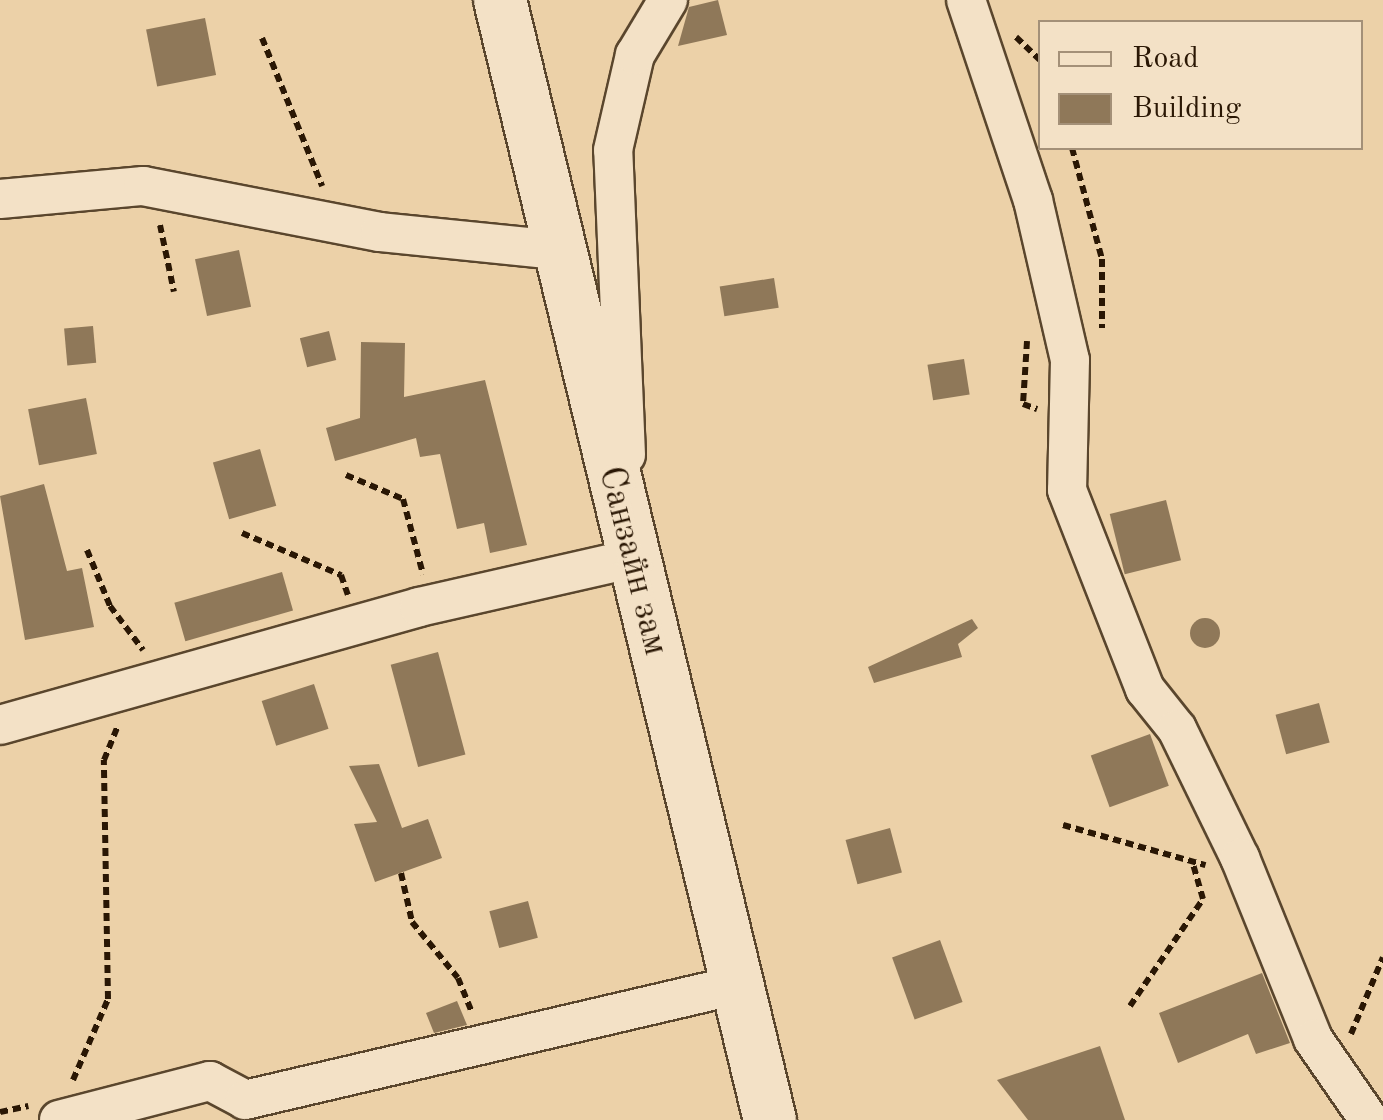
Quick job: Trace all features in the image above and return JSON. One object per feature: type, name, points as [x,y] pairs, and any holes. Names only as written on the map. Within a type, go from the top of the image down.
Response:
[{"type":"main road","name":"Санзайн зам","points":[[500,0],[627,541],[770,1120]]},
{"type":"street","points":[[0,725],[431,604],[627,541],[613,150],[630,68],[668,0]]},
{"type":"street","points":[[966,0],[1033,200],[1070,360],[1067,490],[1145,689],[1178,728],[1240,858],[1313,1039],[1368,1120]]},
{"type":"street","points":[[0,199],[152,190],[337,225],[558,250]]},
{"type":"street","points":[[58,1106],[210,1081],[245,1100],[482,1040],[737,985]]},
{"type":"path","points":[[262,38],[337,225]]},
{"type":"path","points":[[152,190],[174,292]]},
{"type":"path","points":[[346,475],[402,499],[431,604]]},
{"type":"path","points":[[242,533],[340,575],[358,624]]},
{"type":"path","points":[[0,1112],[58,1106],[108,999],[104,760],[148,683],[88,550]]},
{"type":"path","points":[[1062,825],[1193,863],[1240,858]]},
{"type":"path","points":[[1130,1006],[1203,899],[1193,863]]},
{"type":"path","points":[[401,873],[412,922],[458,978],[482,1040]]},
{"type":"path","points":[[1338,1074],[1383,957]]},
{"type":"building","points":[[718,0],[727,35],[678,46],[689,7]]},
{"type":"building","points":[[205,18],[216,75],[157,86],[146,29]]},
{"type":"building","points":[[239,250],[251,307],[207,316],[195,259]]},
{"type":"building","points":[[774,278],[779,308],[724,316],[720,287]]},
{"type":"building","points":[[93,326],[96,363],[67,365],[64,329]]},
{"type":"building","points":[[329,331],[336,360],[307,367],[300,338]]},
{"type":"building","points":[[361,342],[405,343],[404,397],[485,380],[527,545],[490,553],[484,523],[457,529],[440,454],[420,457],[416,438],[335,461],[326,428],[360,418]]},
{"type":"building","points":[[964,359],[970,395],[933,400],[927,365]]},
{"type":"building","points":[[86,398],[97,454],[39,465],[28,409]]},
{"type":"building","points":[[260,449],[276,506],[229,519],[213,463]]},
{"type":"building","points":[[44,484],[67,571],[82,568],[94,627],[25,640],[0,496]]},
{"type":"building","points":[[1166,500],[1181,560],[1125,574],[1110,514]]},
{"type":"building","points":[[282,572],[293,610],[185,641],[174,603]]},
{"type":"building","points":[[1205,618],[1216,622],[1220,633],[1216,644],[1205,648],[1194,644],[1190,633],[1194,622]]},
{"type":"building","points":[[972,619],[978,628],[958,644],[962,657],[874,683],[868,667]]},
{"type":"building","points":[[438,652],[465,754],[418,767],[391,665]]},
{"type":"building","points":[[314,684],[329,729],[276,746],[262,701]]},
{"type":"building","points":[[1319,703],[1330,743],[1286,754],[1276,715]]},
{"type":"building","points":[[1150,734],[1169,786],[1110,807],[1091,756]]},
{"type":"building","points":[[379,764],[402,828],[428,819],[442,858],[375,882],[354,824],[377,822],[349,766]]},
{"type":"building","points":[[890,828],[902,872],[857,884],[846,840]]},
{"type":"building","points":[[528,901],[538,938],[499,948],[489,911]]},
{"type":"building","points":[[940,940],[963,1002],[915,1019],[892,957]]},
{"type":"building","points":[[1262,973],[1290,1043],[1256,1054],[1248,1034],[1178,1063],[1159,1013]]},
{"type":"building","points":[[457,1001],[467,1025],[434,1033],[426,1013]]},
{"type":"building","points":[[1100,1046],[1125,1120],[1028,1120],[997,1080]]}]
